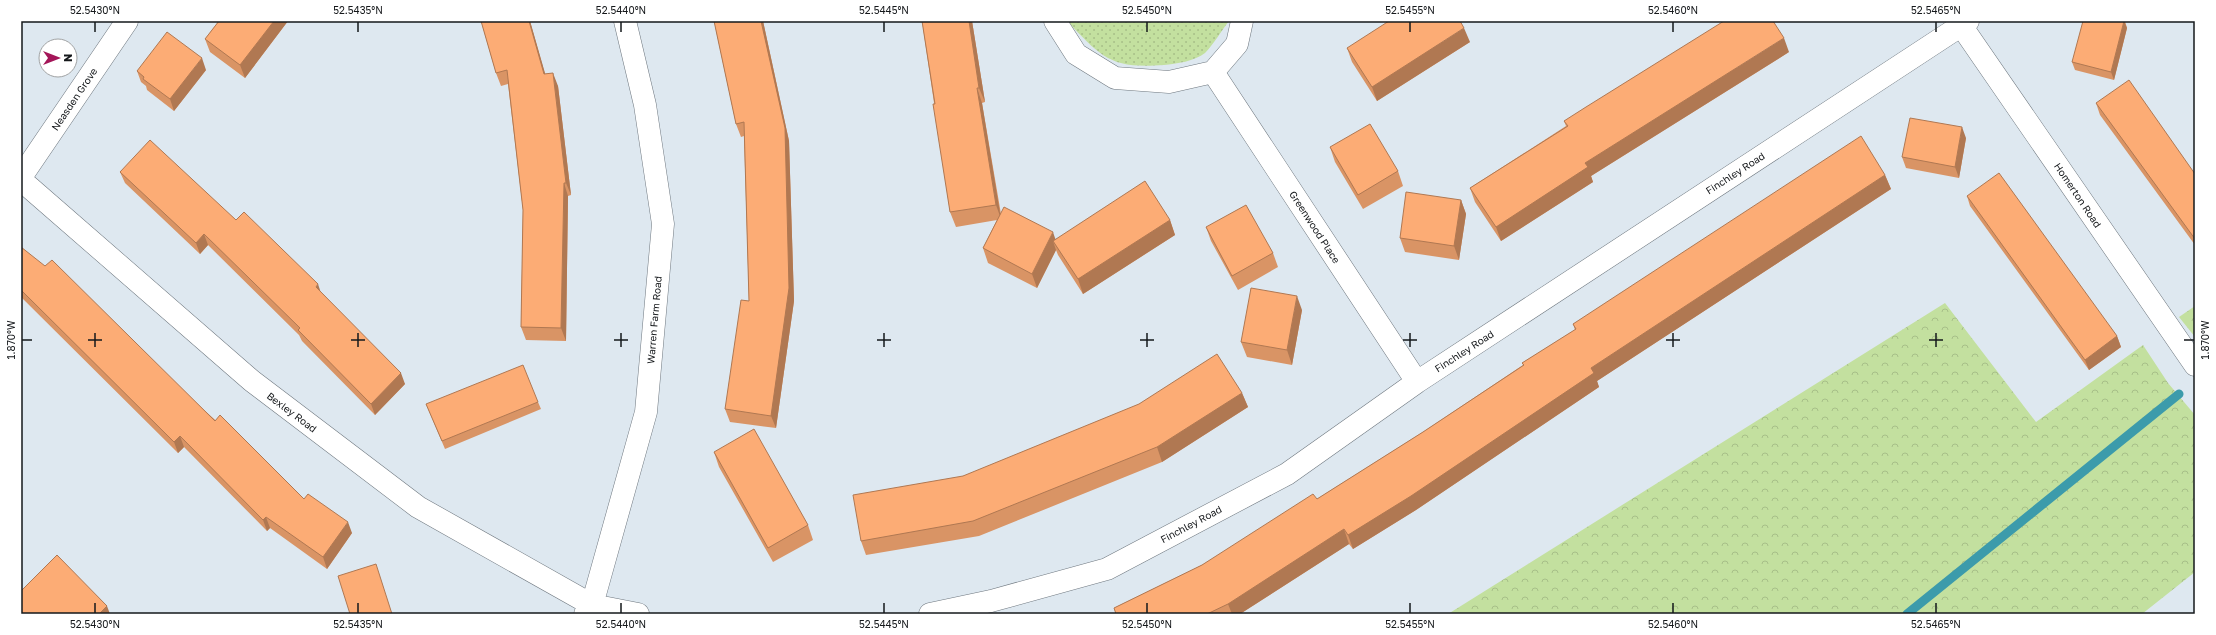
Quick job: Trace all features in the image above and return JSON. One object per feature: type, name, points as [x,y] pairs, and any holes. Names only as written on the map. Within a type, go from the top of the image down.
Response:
[{"type":"street","name":"Neasden Grove","points":[[21,178],[127,21]]},
{"type":"street","name":"Warren Farm Road","points":[[588,609],[646,412],[663,224],[645,105],[625,21]]},
{"type":"street","points":[[1054,21],[1076,54],[1115,78],[1169,82],[1214,72],[1237,44],[1242,21]]},
{"type":"street","name":"Homerton Road","points":[[1963,22],[2195,365]]},
{"type":"street","name":"Finchley Road","points":[[930,614],[992,601],[1107,569],[1287,474],[1417,382],[1963,22]]},
{"type":"street","name":"Greenwood Place","points":[[1214,72],[1417,382]]},
{"type":"street","name":"Bexley Road","points":[[21,178],[252,381],[418,507],[588,609]]},
{"type":"street","points":[[588,609],[638,614]]},
{"type":"green space","points":[[1067,21],[1229,21],[1211,46],[1201,56],[1180,63],[1146,66],[1119,63],[1109,58],[1089,44]]},
{"type":"green space","points":[[1945,303],[2036,422],[2143,345],[2168,383],[2195,415],[2195,572],[2142,614],[1448,614]]},
{"type":"green space","points":[[2195,306],[2195,337],[2179,317]]},
{"type":"building","points":[[219,21],[274,21],[240,65],[205,39]]},
{"type":"building","points":[[481,21],[529,21],[544,74],[553,73],[566,183],[564,183],[561,328],[521,327],[523,210],[507,70],[496,73]]},
{"type":"building","points":[[714,21],[761,21],[785,128],[789,288],[771,416],[725,409],[741,300],[749,301],[744,122],[736,124]]},
{"type":"building","points":[[922,21],[969,21],[979,88],[977,88],[996,205],[950,212]]},
{"type":"building","points":[[1389,21],[1460,21],[1464,28],[1372,87],[1347,48]]},
{"type":"building","points":[[1724,21],[1773,21],[1784,38],[1585,163],[1588,167],[1496,227],[1470,188],[1568,126],[1564,121]]},
{"type":"building","points":[[2083,21],[2124,21],[2111,72],[2072,62]]},
{"type":"building","points":[[167,32],[202,58],[170,99],[143,79],[144,77],[137,71]]},
{"type":"building","points":[[2129,80],[2195,174],[2195,239],[2096,103]]},
{"type":"building","points":[[1910,118],[1962,127],[1955,167],[1902,157]]},
{"type":"building","points":[[1370,124],[1398,171],[1358,195],[1330,147]]},
{"type":"building","points":[[1861,136],[1885,175],[1591,368],[1594,373],[1411,496],[1348,535],[1344,529],[1228,604],[1207,614],[1116,614],[1114,608],[1202,565],[1313,494],[1317,499],[1423,432],[1524,365],[1522,363],[1576,329],[1573,324]]},
{"type":"building","points":[[150,140],[236,220],[244,212],[318,284],[316,287],[401,373],[371,404],[298,330],[300,328],[204,234],[196,243],[120,172]]},
{"type":"building","points":[[1999,173],[2117,336],[2085,360],[1967,196]]},
{"type":"building","points":[[1145,181],[1170,220],[1078,279],[1053,241]]},
{"type":"building","points":[[1406,192],[1461,200],[1454,246],[1400,238]]},
{"type":"building","points":[[1246,205],[1273,253],[1232,276],[1206,227]]},
{"type":"building","points":[[1004,207],[1053,232],[1032,274],[983,248]]},
{"type":"building","points":[[21,247],[45,266],[52,260],[215,421],[220,415],[304,499],[308,494],[348,522],[323,557],[266,517],[263,520],[180,436],[174,442],[21,290]]},
{"type":"building","points":[[1251,288],[1297,296],[1287,350],[1241,342]]},
{"type":"building","points":[[1217,354],[1242,393],[1157,447],[973,521],[861,541],[853,495],[963,476],[1139,404]]},
{"type":"building","points":[[523,365],[538,402],[442,441],[426,404]]},
{"type":"building","points":[[754,429],[808,525],[768,548],[714,452]]},
{"type":"building","points":[[57,555],[107,606],[99,614],[21,614],[21,591]]},
{"type":"building","points":[[376,564],[392,614],[350,614],[338,576]]},
{"type":"waterway","points":[[1907,614],[2179,394]]}]
